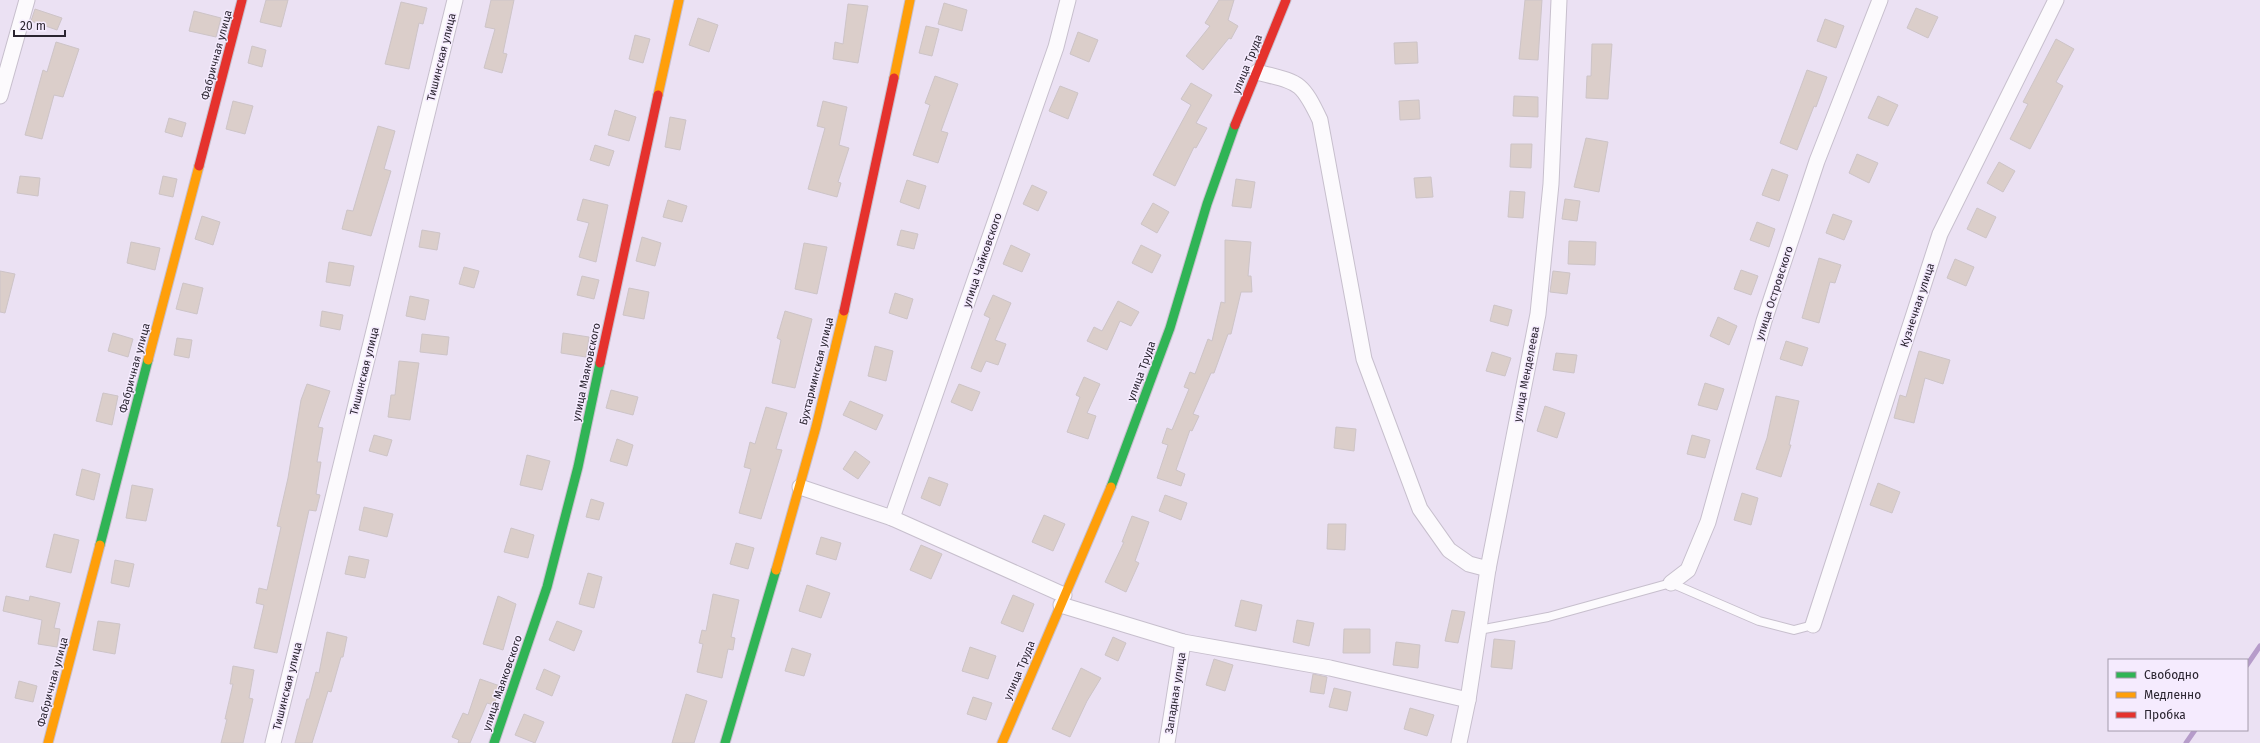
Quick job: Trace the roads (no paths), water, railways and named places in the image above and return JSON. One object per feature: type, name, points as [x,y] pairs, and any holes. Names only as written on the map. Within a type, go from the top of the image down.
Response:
[{"type":"street","points":[[0,96],[26,0]]},
{"type":"street","name":"Фабричная улица","points":[[48,743],[242,0]]},
{"type":"street","name":"Тишинская улица","points":[[273,743],[455,0]]},
{"type":"street","name":"улица Маяковского","points":[[494,743],[547,587],[578,467],[679,0]]},
{"type":"street","name":"Бухтарминская улица","points":[[725,743],[800,487],[849,285],[910,0]]},
{"type":"street","name":"улица Чайковского","points":[[892,518],[1056,47],[1068,0]]},
{"type":"street","name":"улица Труда","points":[[1002,743],[1117,472],[1168,335],[1207,204],[1232,133],[1286,0]]},
{"type":"street","name":"улица Менделеева","points":[[1459,743],[1468,700],[1488,569],[1538,314],[1551,184],[1559,0]]},
{"type":"street","name":"улица Островского","points":[[1671,582],[1688,570],[1708,522],[1766,313],[1817,160],[1880,0]]},
{"type":"street","name":"Кузнечная улица","points":[[1812,625],[1940,234],[2056,0]]},
{"type":"street","points":[[1257,72],[1293,81],[1307,93],[1320,120],[1364,358],[1414,495],[1420,509],[1449,550],[1470,564],[1488,569]]},
{"type":"street","points":[[800,487],[892,518],[1062,600],[1183,642],[1330,668],[1468,700]]},
{"type":"street","name":"Западная улица","points":[[1167,743],[1183,642]]},
{"type":"lane","points":[[1479,630],[1548,617],[1671,582],[1759,621],[1794,630],[1812,625]]},
{"type":"waterway","points":[[2248,664],[2260,646]]},
{"type":"waterway","points":[[2186,743],[2194,731]]}]
